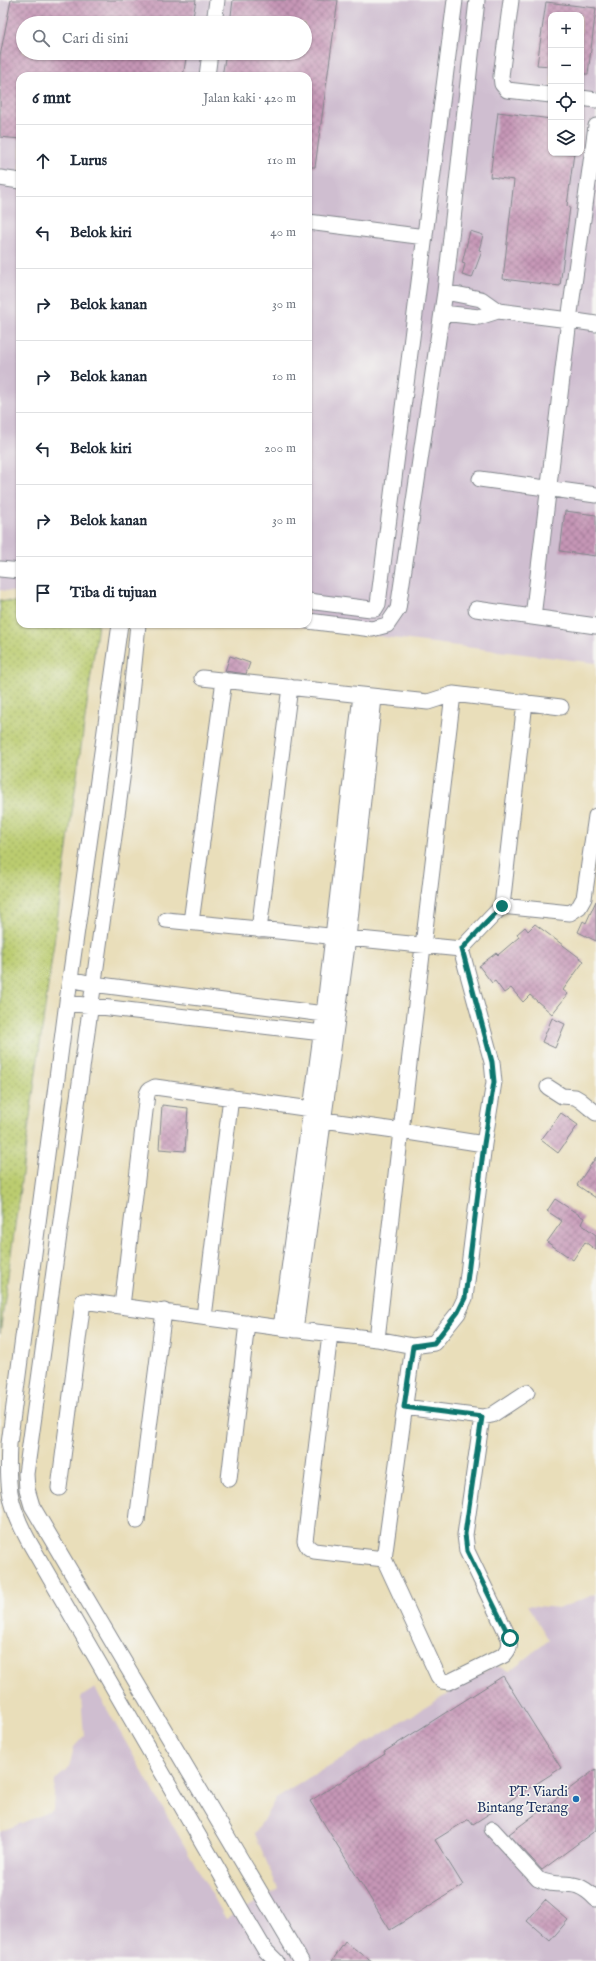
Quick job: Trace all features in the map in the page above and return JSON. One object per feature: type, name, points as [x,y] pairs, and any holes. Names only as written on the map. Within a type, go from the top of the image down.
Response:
[{"type":"street","points":[[215,16],[217,0]]},
{"type":"street","points":[[375,609],[379,596],[455,0]]},
{"type":"street","points":[[312,621],[372,629],[387,625],[398,609],[445,292],[477,0]]},
{"type":"street","points":[[511,0],[501,76],[502,84],[507,90],[548,95]]},
{"type":"street","points":[[208,72],[209,60]]},
{"type":"street","points":[[584,98],[596,100]]},
{"type":"street","points":[[533,617],[569,320],[596,126]]},
{"type":"street","points":[[0,178],[16,180]]},
{"type":"street","points":[[312,223],[425,237]]},
{"type":"street","points":[[445,292],[481,299],[498,310],[596,324]]},
{"type":"street","points":[[442,313],[479,318],[498,310]]},
{"type":"street","points":[[480,479],[549,490],[596,495]]},
{"type":"street","points":[[0,569],[16,571]]},
{"type":"street","points":[[312,601],[375,609],[391,621]]},
{"type":"street","points":[[476,609],[596,626]]},
{"type":"street","points":[[119,628],[70,978],[9,1444],[7,1480],[10,1500],[17,1521],[234,1898],[265,1950],[276,1961]]},
{"type":"street","points":[[138,628],[124,764],[27,1466],[27,1489],[32,1506],[301,1961]]},
{"type":"street","points":[[202,678],[428,702],[454,694],[561,707]]},
{"type":"street","points":[[191,922],[224,680]]},
{"type":"street","points":[[259,930],[290,688]]},
{"type":"street","points":[[377,1339],[444,764],[454,694]]},
{"type":"street","points":[[288,1329],[312,1109],[331,1015],[368,696]]},
{"type":"street","points":[[462,949],[502,906],[525,702]]},
{"type":"street","points":[[502,906],[570,913],[575,911],[584,898],[596,816]]},
{"type":"street","points":[[166,920],[462,949]]},
{"type":"street","points":[[59,1488],[83,1301],[247,1322],[288,1329],[377,1339],[413,1346],[434,1343],[458,1312],[465,1298],[484,1144],[494,1082],[492,1062],[462,949]]},
{"type":"street","points":[[70,978],[93,984],[331,1015]]},
{"type":"street","points":[[67,1002],[328,1033]]},
{"type":"street","points":[[288,1329],[324,1120],[328,1033]]},
{"type":"street","points":[[122,1306],[147,1094],[149,1090],[155,1087],[312,1109]]},
{"type":"street","points":[[548,1087],[562,1096],[575,1097],[596,1113]]},
{"type":"street","points":[[204,1317],[231,1098]]},
{"type":"street","points":[[324,1120],[484,1144]]},
{"type":"street","points":[[137,1521],[164,1312]]},
{"type":"street","points":[[229,1478],[247,1322]]},
{"type":"street","points":[[330,1334],[305,1541],[308,1547],[314,1550],[384,1559]]},
{"type":"street","points":[[413,1346],[384,1559],[438,1676],[442,1681],[449,1682],[504,1655],[509,1651],[510,1638],[467,1551],[466,1544],[465,1534],[482,1417]]},
{"type":"street","points":[[404,1407],[482,1417],[492,1416],[527,1392]]},
{"type":"street","points":[[492,1828],[538,1878],[547,1884],[575,1884],[589,1892],[596,1899]]},
{"type":"shaded area","points":[[0,0],[596,0],[596,663],[311,628],[312,628],[312,72],[16,72],[16,592],[0,590]]},
{"type":"shaded area","points":[[596,1594],[596,1961],[0,1961],[0,1832],[53,1810],[55,1780],[69,1768],[74,1747],[84,1736],[81,1697],[95,1688],[226,1919],[278,1889],[255,1834],[276,1798],[495,1665],[509,1671],[549,1640],[527,1605],[560,1608]]},
{"type":"green space","points":[[0,600],[16,602],[16,628],[97,628],[0,1334]]},
{"type":"building","points":[[11,0],[196,0],[193,16],[16,16],[16,60],[186,60],[184,72],[16,72],[16,139],[0,137],[0,56]]},
{"type":"building","points":[[233,0],[338,0],[315,167],[312,167],[312,72],[223,72],[225,60],[312,60],[312,16],[231,16]]},
{"type":"building","points":[[546,2],[596,8],[588,74],[584,74],[584,12],[548,12],[548,66],[537,65]]},
{"type":"building","points":[[498,112],[548,119],[548,156],[574,156],[567,206],[570,207],[560,286],[503,279],[514,180],[490,177]]},
{"type":"building","points":[[470,231],[483,235],[479,250],[482,251],[472,278],[462,275],[465,264],[462,263]]},
{"type":"building","points":[[565,511],[596,515],[596,556],[560,551]]},
{"type":"building","points":[[230,656],[250,663],[246,674],[225,671]]},
{"type":"building","points":[[596,901],[596,941],[578,932],[583,921],[586,923]]},
{"type":"building","points":[[535,924],[584,961],[563,990],[568,994],[552,1014],[530,995],[523,1002],[511,988],[504,993],[495,981],[492,983],[479,966],[496,953],[498,955],[519,937],[517,934],[525,927],[528,931]]},
{"type":"building","points":[[552,1018],[565,1024],[555,1048],[542,1042]]},
{"type":"building","points":[[162,1105],[188,1108],[185,1151],[159,1149]]},
{"type":"building","points":[[561,1113],[578,1125],[558,1153],[541,1140]]},
{"type":"building","points":[[596,1157],[596,1198],[577,1185]]},
{"type":"building","points":[[555,1199],[584,1218],[581,1224],[596,1235],[596,1250],[585,1242],[573,1260],[547,1242],[562,1221],[547,1211]]},
{"type":"building","points":[[503,1676],[561,1768],[473,1824],[469,1819],[435,1840],[463,1885],[390,1930],[310,1801],[385,1754],[384,1752]]},
{"type":"building","name":"PT. Viardi Bintang Terang","points":[[596,1769],[596,1830],[542,1870],[509,1834]]},
{"type":"building","points":[[545,1900],[568,1920],[550,1941],[527,1921]]},
{"type":"building","points":[[345,1942],[372,1961],[332,1961]]},
{"type":"place","name":"PT. Viardi Bintang Terang","points":[[576,1799]]},
{"type":"route","points":[[502,906],[462,949],[492,1062],[494,1082],[484,1144],[465,1298],[458,1312],[434,1343],[413,1346],[404,1407],[482,1417],[465,1534],[466,1544],[467,1551],[510,1638]]}]
